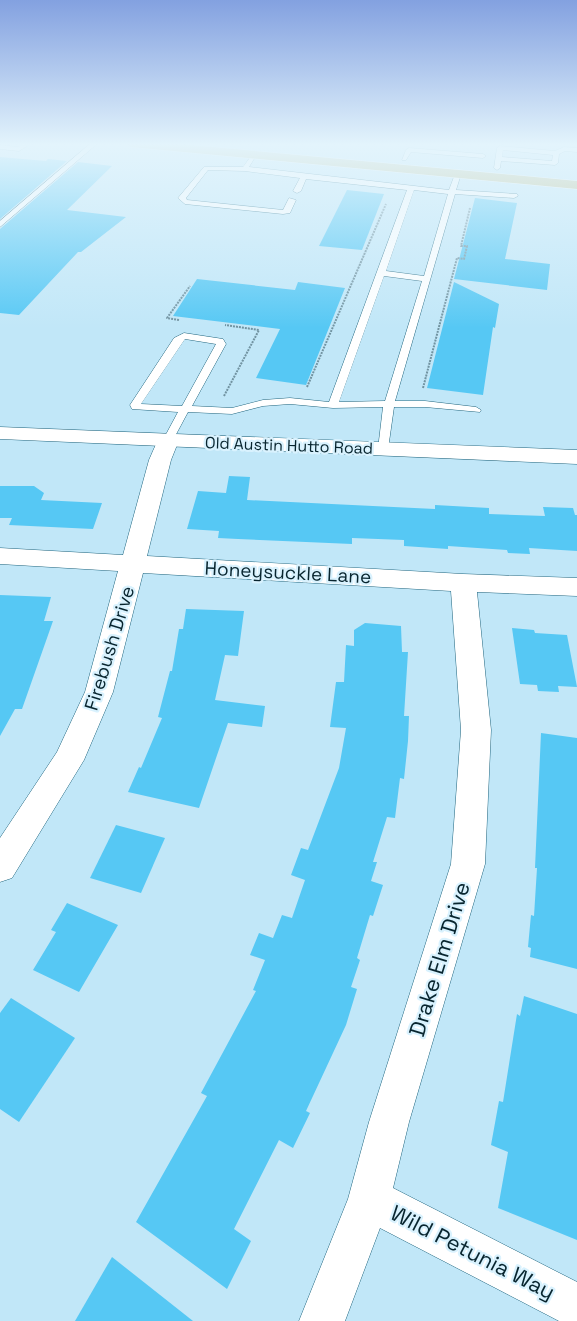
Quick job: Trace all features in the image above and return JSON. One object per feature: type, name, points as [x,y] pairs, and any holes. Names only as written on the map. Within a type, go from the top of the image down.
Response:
[{"type":"street","name":"Old Austin Hutto Road","points":[[0,433],[577,457]]},
{"type":"street","name":"Firebush Drive","points":[[0,867],[69,760],[99,692],[160,460],[168,440]]},
{"type":"street","name":"Honeysuckle Lane","points":[[0,556],[463,583],[577,586]]},
{"type":"street","name":"Drake Elm Drive","points":[[322,1321],[369,1199],[389,1122],[468,864],[476,730],[463,583]]},
{"type":"street","name":"Wild Petunia Way","points":[[369,1199],[577,1306]]},
{"type":"lane","points":[[0,225],[24,205]]},
{"type":"lane","points":[[212,205],[283,212],[286,211],[289,205]]},
{"type":"lane","points":[[333,405],[405,205]]},
{"type":"lane","points":[[383,449],[388,404],[448,205]]},
{"type":"lane","points":[[381,273],[427,279]]},
{"type":"lane","points":[[168,440],[184,410],[221,344],[220,341],[179,338],[135,405],[136,407],[184,410],[232,411],[264,403],[290,401],[333,405],[425,404],[476,410]]},
{"type":"path","points":[[301,386],[307,387],[385,205]]},
{"type":"path","points":[[429,388],[423,388],[457,258],[464,259],[467,246],[461,246],[470,207]]},
{"type":"building","points":[[0,205],[17,205],[0,219]]},
{"type":"building","points":[[28,205],[72,205],[67,210],[126,217],[81,252],[78,252],[19,315],[0,313],[0,229]]},
{"type":"building","points":[[340,205],[380,205],[362,250],[319,246]]},
{"type":"building","points":[[473,205],[517,205],[505,259],[550,264],[547,290],[454,279]]},
{"type":"building","points":[[197,279],[295,290],[298,282],[345,288],[306,385],[256,378],[280,329],[173,316]]},
{"type":"building","points":[[454,282],[499,304],[495,328],[493,327],[483,395],[427,388]]},
{"type":"building","points":[[229,476],[250,477],[247,500],[435,509],[435,505],[489,508],[489,514],[545,516],[543,507],[573,508],[575,515],[577,515],[577,551],[529,548],[530,554],[508,553],[507,550],[448,546],[448,549],[404,546],[404,540],[352,538],[352,544],[218,538],[219,531],[187,529],[198,491],[226,493]]},
{"type":"building","points":[[0,486],[34,486],[44,493],[41,500],[102,503],[93,529],[9,525],[12,518],[0,518]]},
{"type":"building","points":[[0,595],[51,597],[44,621],[53,621],[22,709],[15,709],[0,736]]},
{"type":"building","points":[[186,609],[244,611],[238,656],[225,655],[215,700],[265,706],[262,727],[228,723],[199,808],[128,792],[139,767],[141,768],[162,718],[158,717],[170,671],[172,671],[179,629],[183,629]]},
{"type":"building","points":[[365,623],[401,626],[402,652],[408,652],[404,716],[409,716],[404,779],[400,778],[395,818],[387,817],[373,862],[377,862],[371,881],[383,885],[373,916],[370,915],[357,958],[360,960],[351,987],[357,989],[346,1025],[306,1111],[310,1113],[293,1148],[279,1140],[234,1229],[251,1241],[227,1289],[136,1222],[207,1096],[201,1093],[256,991],[253,990],[265,960],[250,955],[259,933],[273,938],[282,915],[292,918],[305,880],[291,875],[301,848],[308,850],[339,768],[346,728],[330,727],[336,682],[344,682],[346,645],[354,646],[354,630]]},
{"type":"building","points":[[512,628],[534,630],[535,633],[567,635],[577,687],[558,686],[559,692],[538,691],[537,685],[520,684]]},
{"type":"building","points":[[541,733],[577,738],[577,969],[530,957],[531,948],[528,947],[531,915],[534,916],[537,868],[535,868]]},
{"type":"building","points":[[116,825],[165,838],[141,893],[90,878]]},
{"type":"building","points":[[67,903],[118,925],[79,992],[33,970],[56,932],[51,930]]},
{"type":"building","points":[[524,996],[577,1014],[577,1240],[498,1208],[508,1152],[491,1145],[499,1101],[503,1102],[517,1014],[520,1016]]},
{"type":"building","points":[[11,998],[75,1038],[19,1122],[0,1109],[0,1013]]},
{"type":"building","points":[[112,1257],[193,1321],[75,1321]]}]
